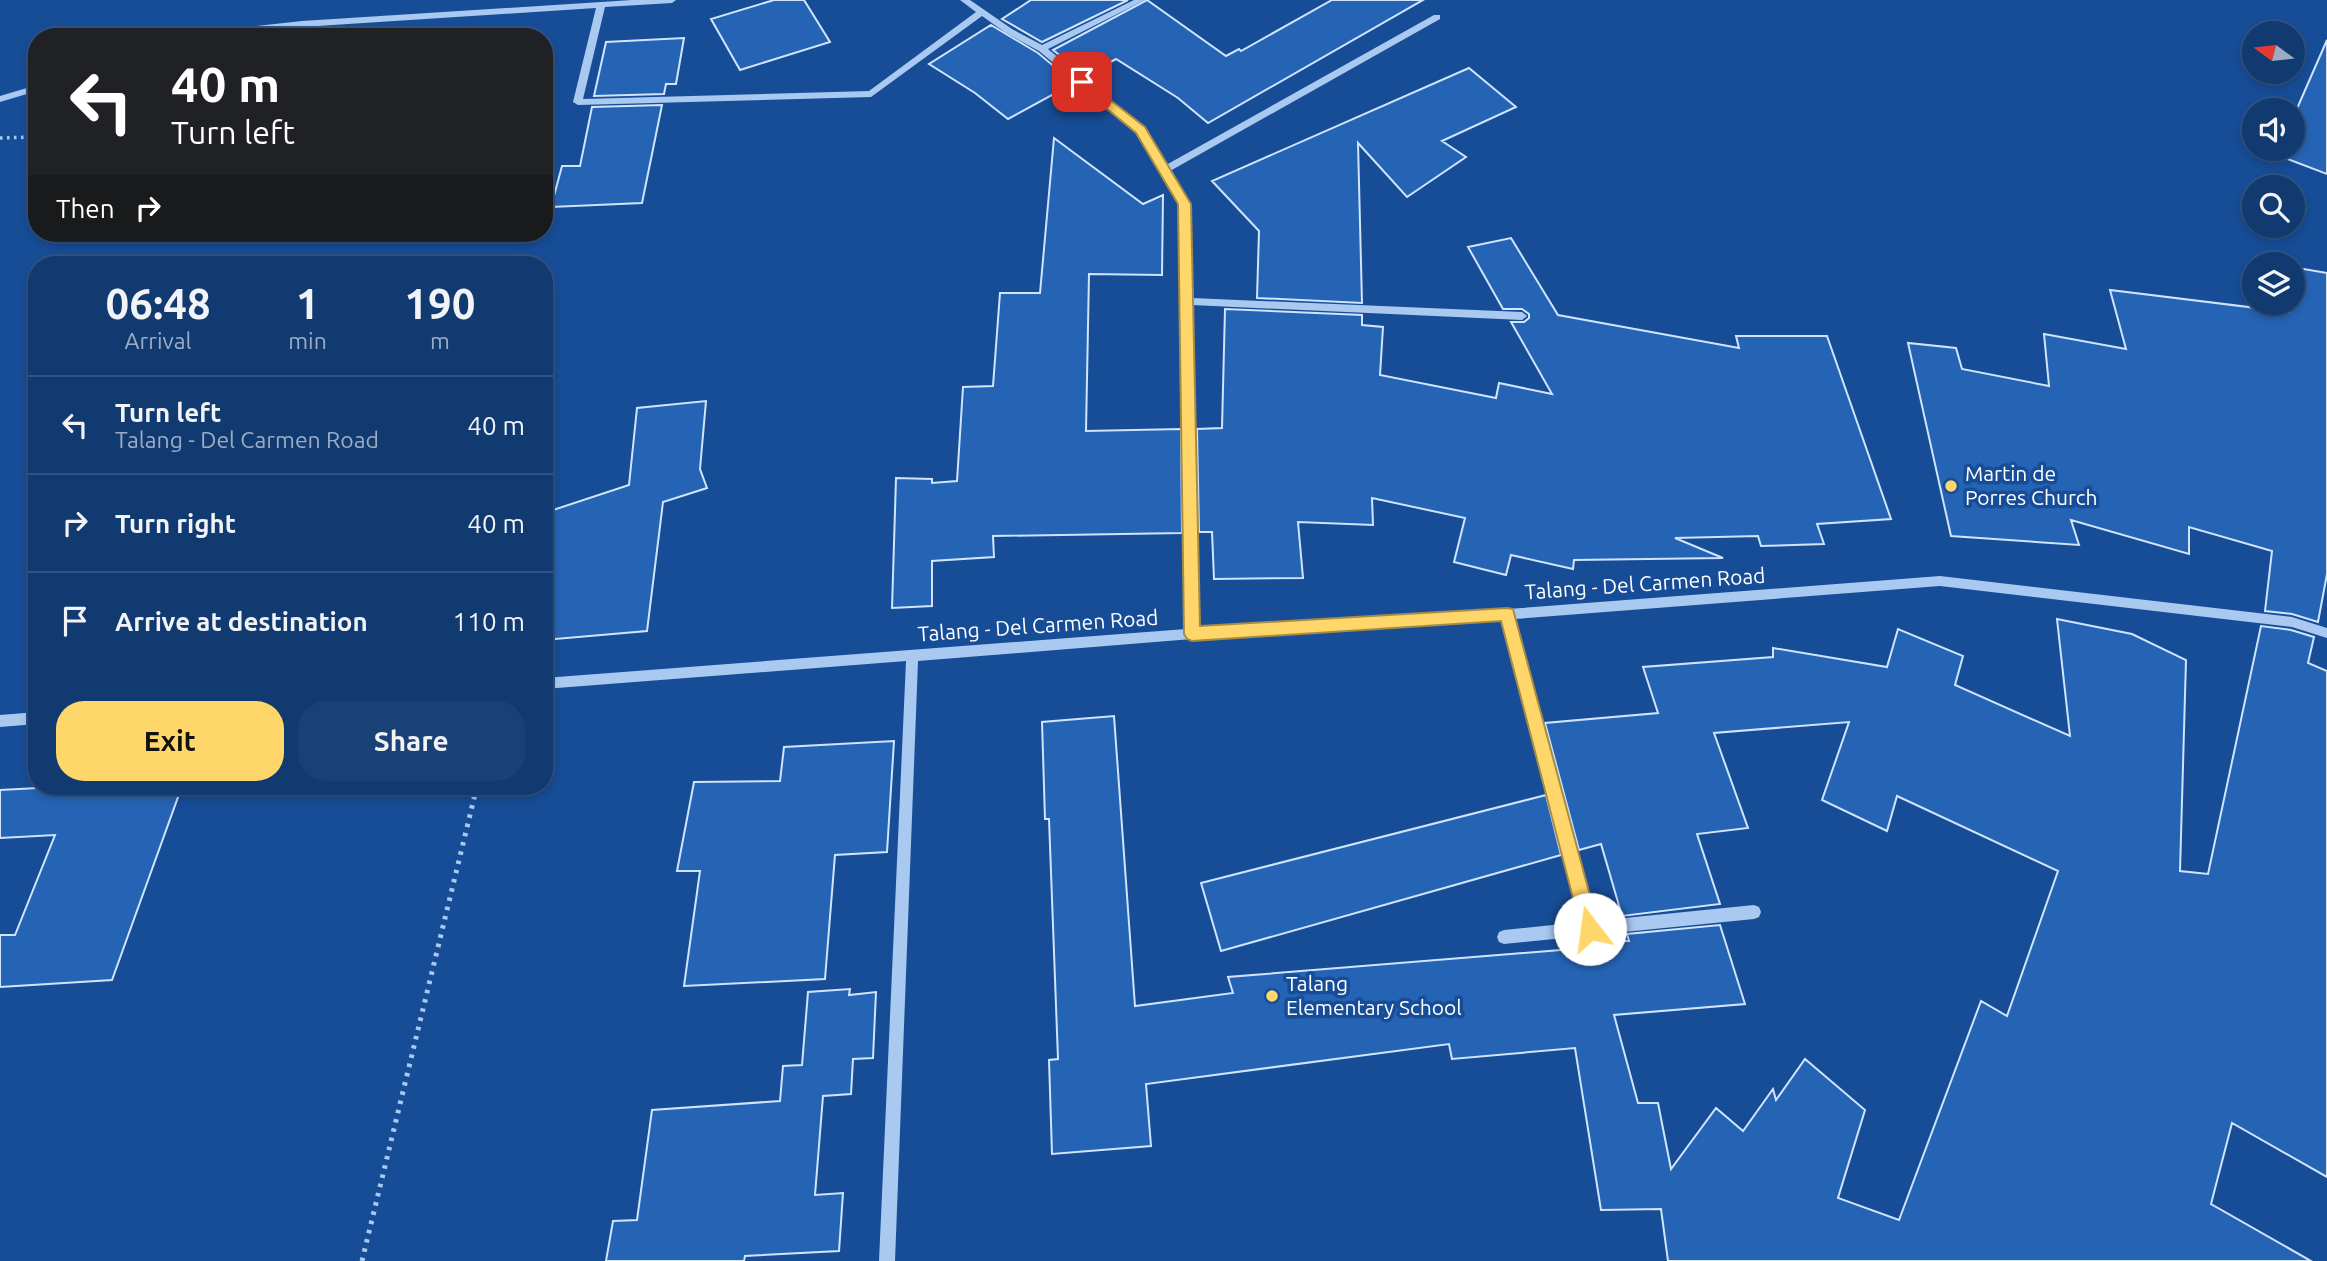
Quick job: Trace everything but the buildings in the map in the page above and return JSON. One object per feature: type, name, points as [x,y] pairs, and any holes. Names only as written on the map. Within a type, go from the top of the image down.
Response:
[{"type":"street","points":[[266,28],[672,0]]},
{"type":"street","points":[[964,0],[1042,50],[1141,130],[1185,204],[1192,634]]},
{"type":"street","points":[[1042,50],[1141,0]]},
{"type":"street","points":[[601,4],[578,102],[871,94],[982,12]]},
{"type":"street","points":[[1164,170],[1437,17]]},
{"type":"street","points":[[0,99],[28,91]]},
{"type":"street","points":[[1186,301],[1522,316]]},
{"type":"street","name":"Talang - Del Carmen Road","points":[[553,683],[1192,634],[1940,582],[2292,622],[2327,633]]},
{"type":"street","points":[[1507,614],[1590,929]]},
{"type":"street","points":[[887,1261],[912,655]]},
{"type":"street","points":[[0,721],[28,719]]},
{"type":"street","points":[[1504,937],[1755,912]]},
{"type":"path","points":[[0,138],[28,137]]},
{"type":"path","points":[[362,1261],[475,795]]},
{"type":"place","name":"Martin de Porres Church","points":[[1951,486]]},
{"type":"place","name":"Talang Elementary School","points":[[1272,996]]},
{"type":"route","points":[[1082,82],[1141,130],[1185,204],[1192,634],[1507,614],[1590,929]]}]
